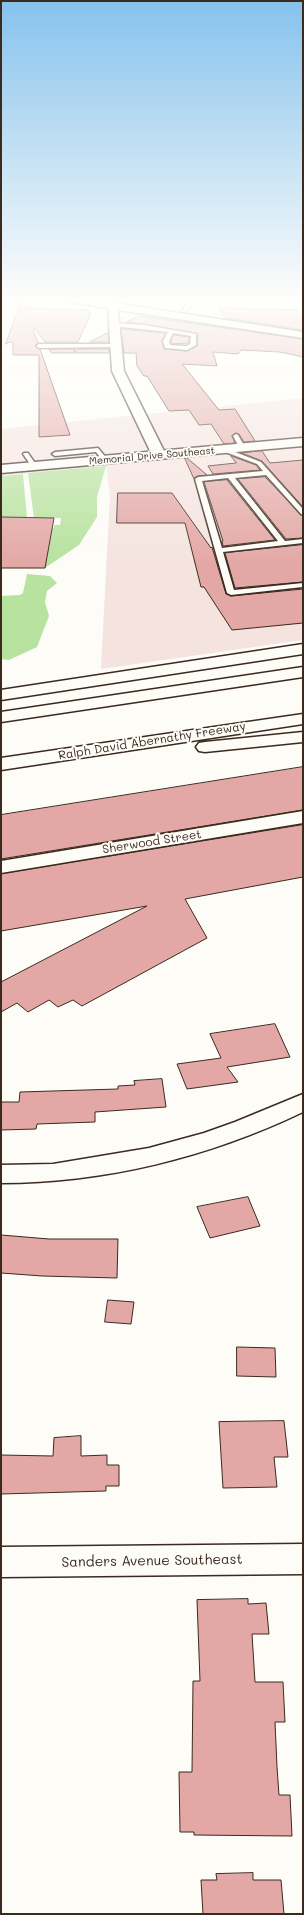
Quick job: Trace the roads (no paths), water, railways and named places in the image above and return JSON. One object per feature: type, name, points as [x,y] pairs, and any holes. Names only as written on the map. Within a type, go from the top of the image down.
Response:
[{"type":"main road","points":[[126,386],[159,455]]},
{"type":"main road","name":"Memorial Drive Southeast","points":[[1,469],[222,449],[239,442],[303,442]]},
{"type":"main road","points":[[1,695],[303,648]]},
{"type":"main road","points":[[1,717],[303,672]]},
{"type":"main road","name":"Ralph David Abernathy Freeway","points":[[1,764],[303,719]]},
{"type":"main road","points":[[1,768],[303,737]]},
{"type":"main road","name":"Sherwood Street","points":[[1,867],[303,817]]},
{"type":"main road","points":[[1,1174],[52,1173],[122,1162],[178,1149],[248,1127],[303,1102]]},
{"type":"main road","name":"Sanders Avenue Southeast","points":[[1,1562],[303,1559]]},
{"type":"lane","points":[[222,449],[259,463],[303,513]]},
{"type":"lane","points":[[55,454],[98,450],[105,460]]},
{"type":"lane","points":[[26,454],[34,466]]},
{"type":"lane","points":[[268,472],[198,479],[231,593],[303,585]]},
{"type":"lane","points":[[230,476],[283,543]]},
{"type":"lane","points":[[219,550],[303,541]]}]
